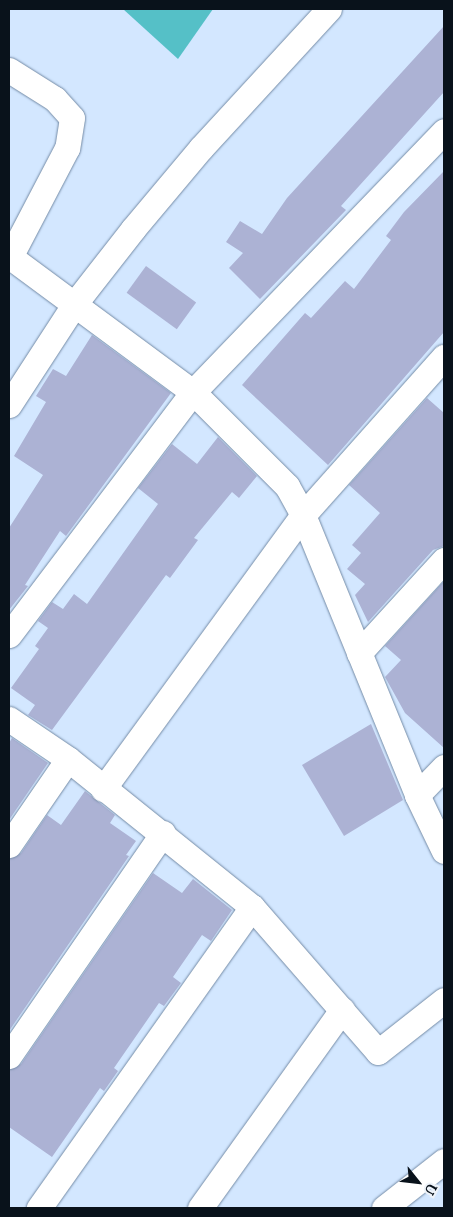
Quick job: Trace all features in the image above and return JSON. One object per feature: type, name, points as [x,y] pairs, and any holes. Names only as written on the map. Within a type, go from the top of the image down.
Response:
[{"type":"street","points":[[9,405],[76,302],[195,155],[329,9]]},
{"type":"street","points":[[9,70],[54,100],[72,118],[66,148],[9,256],[76,302],[193,392],[265,461],[287,486],[303,515],[417,795],[444,851]]},
{"type":"street","points":[[9,635],[193,392],[444,131]]},
{"type":"street","points":[[103,789],[303,515],[444,357]]},
{"type":"street","points":[[360,653],[444,560]]},
{"type":"street","points":[[9,719],[68,759],[103,789],[163,833],[252,907],[378,1052],[444,1000]]},
{"type":"street","points":[[9,845],[68,759]]},
{"type":"street","points":[[417,795],[444,767]]},
{"type":"street","points":[[9,1056],[163,833]]},
{"type":"street","points":[[39,1208],[252,907]]},
{"type":"street","points":[[200,1208],[342,1010]]},
{"type":"street","points":[[397,1204],[444,1161]]},
{"type":"shaded area","points":[[123,9],[213,9],[178,59]]},
{"type":"building","points":[[444,26],[444,92],[341,206],[346,210],[260,299],[229,268],[243,253],[226,242],[240,221],[262,234],[287,198]]},
{"type":"building","points":[[444,171],[444,332],[328,465],[242,385],[305,313],[311,318],[345,281],[354,289],[391,240],[386,236],[404,212]]},
{"type":"building","points":[[146,266],[196,302],[177,329],[127,293]]},
{"type":"building","points":[[92,335],[171,393],[66,536],[60,531],[25,585],[28,586],[9,610],[9,528],[43,475],[14,456],[46,402],[36,396],[53,369],[66,376]]},
{"type":"building","points":[[427,398],[444,413],[444,546],[433,550],[368,622],[355,595],[365,584],[347,569],[361,553],[352,545],[380,513],[349,485]]},
{"type":"building","points":[[218,437],[257,476],[239,498],[232,492],[194,538],[198,540],[170,578],[166,575],[52,730],[28,715],[35,705],[11,688],[39,649],[35,646],[48,628],[38,621],[52,602],[63,609],[74,594],[87,604],[158,504],[138,488],[172,444],[197,464]]},
{"type":"building","points":[[444,581],[444,748],[405,713],[385,677],[401,660],[385,646]]},
{"type":"building","points":[[371,724],[403,800],[344,836],[302,765]]},
{"type":"building","points":[[12,738],[48,763],[9,820],[9,743]]},
{"type":"building","points":[[85,791],[115,815],[110,823],[136,841],[126,855],[129,856],[9,1031],[9,859],[21,853],[47,815],[61,825]]},
{"type":"building","points":[[153,873],[182,893],[193,879],[232,910],[211,941],[202,935],[173,977],[181,983],[164,1006],[159,1003],[114,1068],[118,1071],[104,1091],[100,1088],[52,1157],[9,1127],[9,1070],[21,1064]]}]
